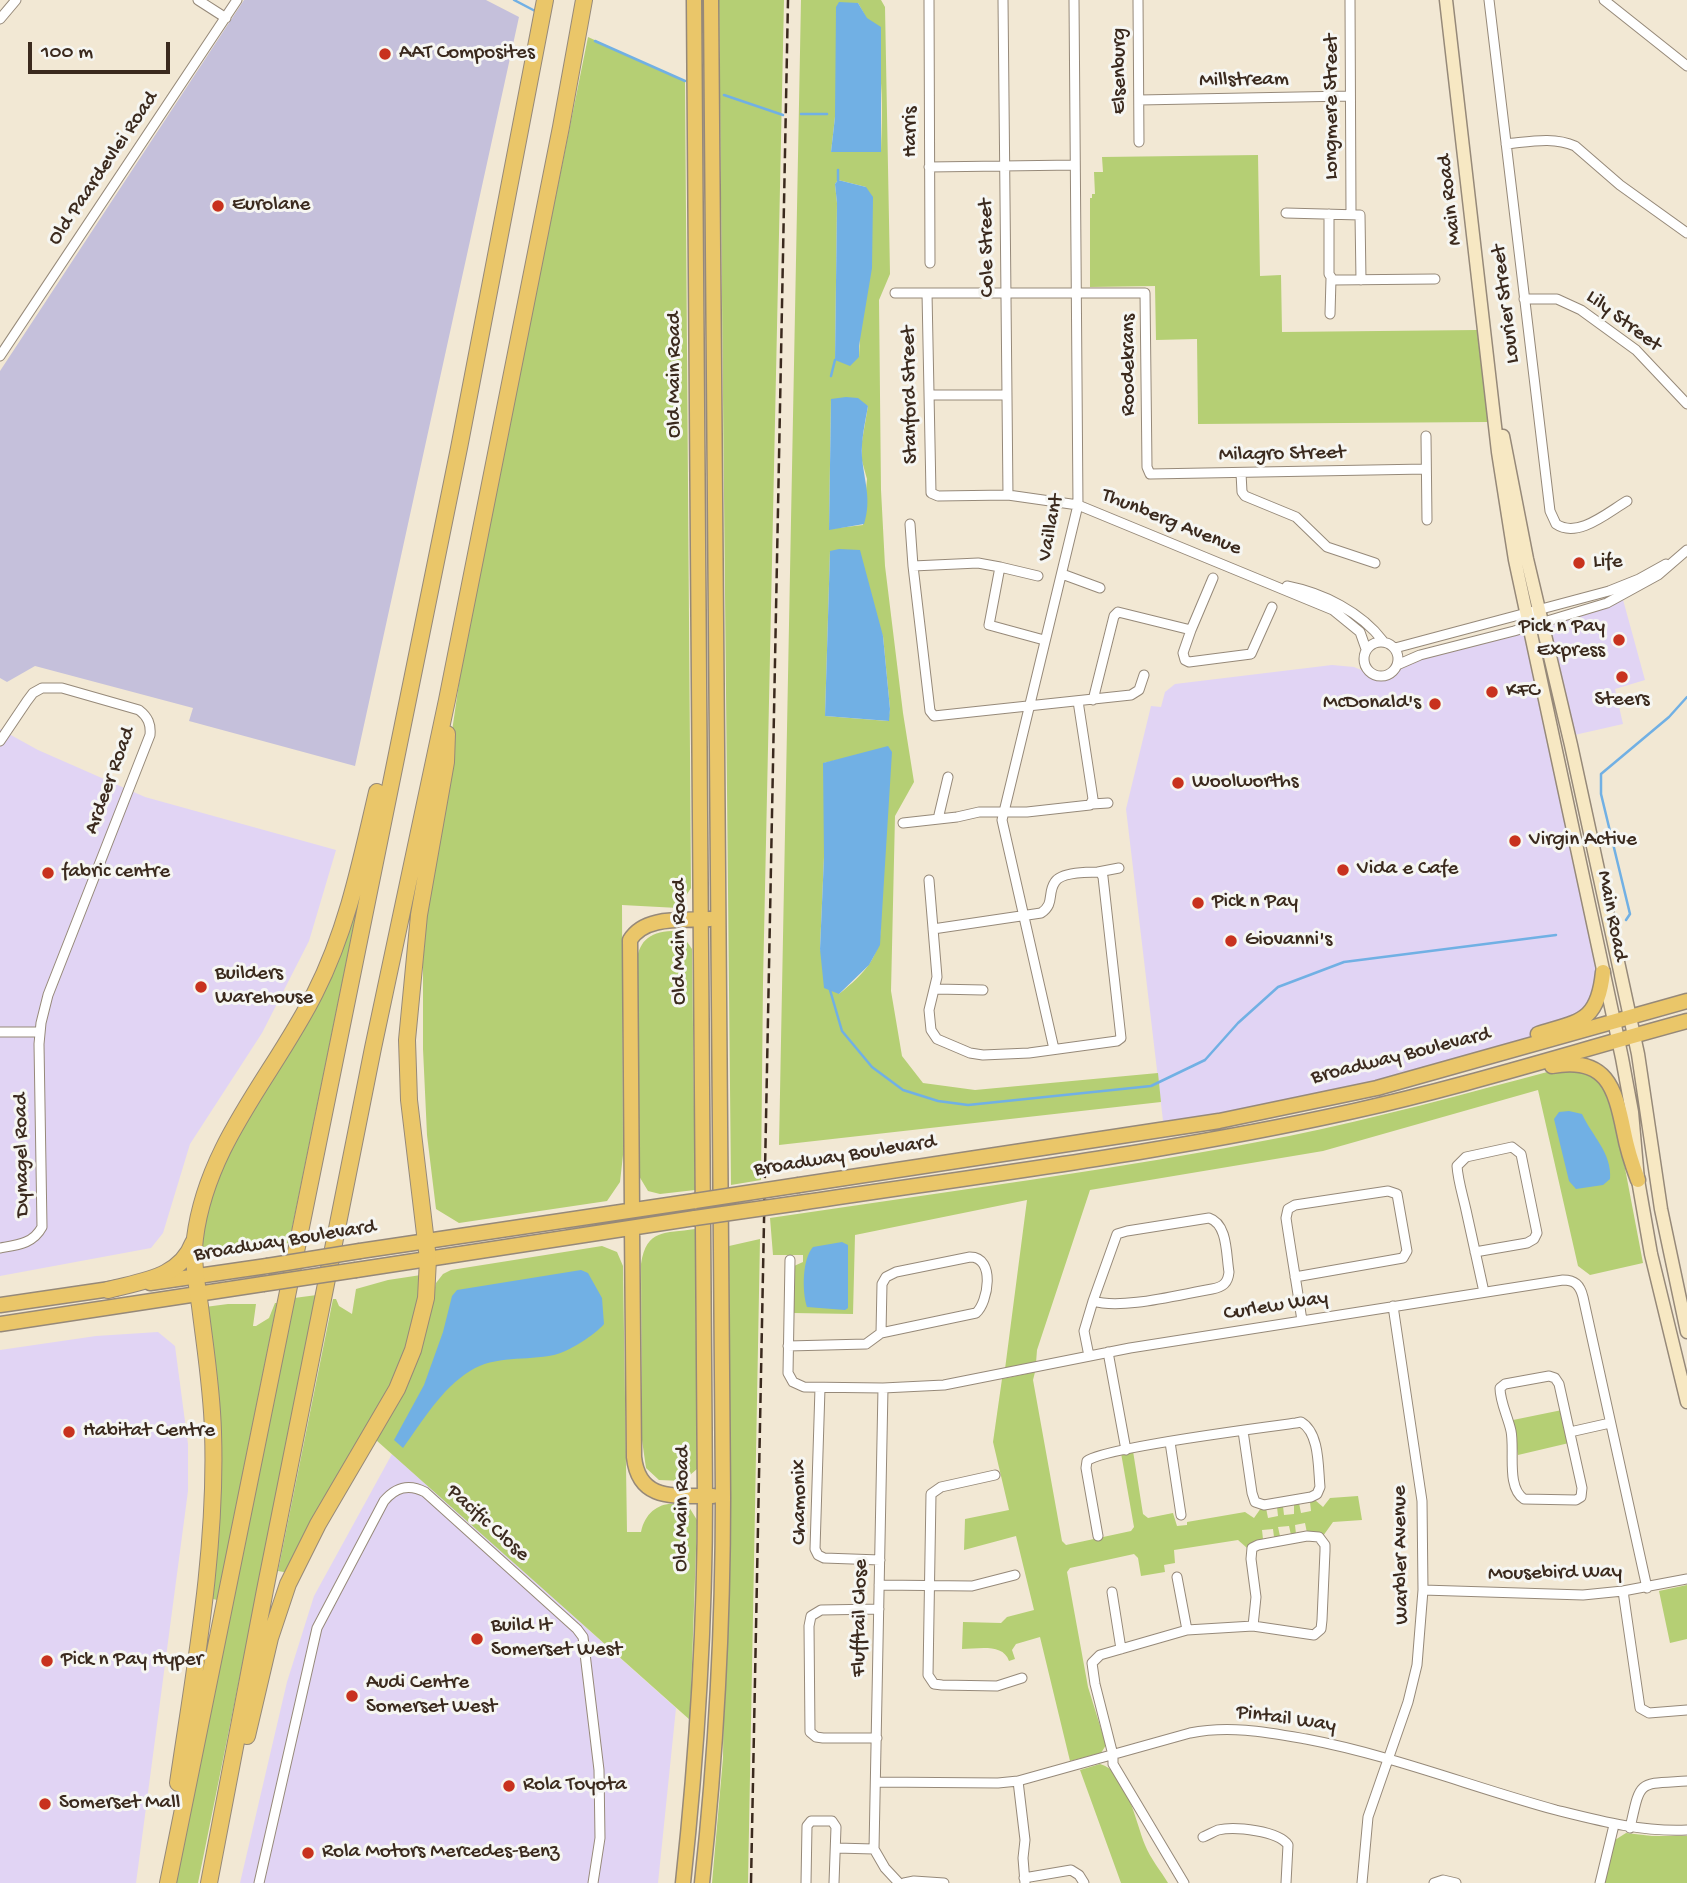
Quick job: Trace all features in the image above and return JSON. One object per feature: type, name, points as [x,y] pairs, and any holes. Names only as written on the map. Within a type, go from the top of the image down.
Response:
[{"type":"highway","points":[[167,1883],[459,447],[545,0]]},
{"type":"highway","points":[[209,1883],[262,1603],[370,1061],[447,700],[584,0]]},
{"type":"highway","points":[[108,1290],[173,1270],[187,1258],[195,1239],[208,1183],[222,1148],[306,1009],[335,949],[356,883],[398,699],[414,663]]},
{"type":"highway","points":[[218,1839],[230,1807],[265,1656],[288,1584],[318,1524],[402,1380],[413,1350],[426,1298],[428,1259],[409,1100],[407,1040],[419,915],[446,762],[447,700]]},
{"type":"highway","points":[[167,1883],[200,1631],[214,1498],[214,1430],[196,1276],[195,1239]]},
{"type":"main road","name":"Old Main Road","points":[[683,1883],[693,1795],[702,1650],[705,1496],[694,0]]},
{"type":"main road","name":"Old Main Road","points":[[702,1883],[712,1794],[720,1637],[723,1497],[711,0]]},
{"type":"main road","name":"Main Road","points":[[1446,0],[1498,452],[1525,611],[1632,1112],[1637,1180],[1651,1254],[1687,1400]]},
{"type":"main road","name":"Main Road","points":[[1493,395],[1634,1035],[1646,1098],[1661,1209],[1687,1332]]},
{"type":"main road","points":[[632,1210],[630,940],[638,930],[660,922],[719,919]]},
{"type":"main road","points":[[1455,1066],[1583,1018],[1599,999],[1603,972]]},
{"type":"main road","name":"Broadway Boulevard","points":[[0,1305],[1219,1121],[1377,1088],[1687,1000]]},
{"type":"main road","name":"Broadway Boulevard","points":[[0,1324],[1215,1139],[1353,1111],[1465,1084],[1687,1021]]},
{"type":"main road","points":[[1465,1084],[1565,1063],[1575,1063],[1596,1070],[1615,1091],[1637,1180]]},
{"type":"main road","points":[[632,1228],[634,1457],[637,1474],[641,1482],[653,1491],[723,1497]]},
{"type":"street","points":[[0,19],[16,0]]},
{"type":"street","points":[[198,0],[226,18]]},
{"type":"street","name":"Old Paardevlei Road","points":[[0,356],[237,0]]},
{"type":"street","name":"Harris","points":[[929,0],[930,263]]},
{"type":"street","name":"Cole Street","points":[[1003,0],[1008,495]]},
{"type":"street","name":"Vaillant","points":[[1054,1049],[1002,823],[1028,705],[1078,505],[1074,0]]},
{"type":"street","name":"Elsenburg","points":[[1138,0],[1139,142]]},
{"type":"street","name":"Longmere Street","points":[[1350,0],[1351,213],[1358,214],[1361,218],[1361,280]]},
{"type":"street","name":"Lourier Street","points":[[1489,0],[1548,500],[1553,519],[1566,529],[1579,528],[1627,500]]},
{"type":"street","points":[[1604,0],[1687,66]]},
{"type":"street","name":"Millstream","points":[[1139,100],[1350,96]]},
{"type":"street","points":[[1506,145],[1557,140],[1574,146],[1620,185],[1687,233]]},
{"type":"street","points":[[929,167],[1075,165]]},
{"type":"street","points":[[1286,213],[1351,213]]},
{"type":"street","points":[[1329,214],[1330,314]]},
{"type":"street","points":[[1331,279],[1435,279]]},
{"type":"street","points":[[895,293],[1077,293]]},
{"type":"street","name":"Stanford Street","points":[[927,293],[929,488],[933,494]]},
{"type":"street","name":"Roodekrans","points":[[1077,293],[1146,294],[1147,464]]},
{"type":"street","name":"Lily Street","points":[[1524,299],[1557,299],[1581,310],[1636,350],[1687,404]]},
{"type":"street","points":[[929,395],[1006,395]]},
{"type":"street","points":[[1426,436],[1427,520]]},
{"type":"street","name":"Milagro Street","points":[[1147,464],[1148,471],[1152,474],[1426,469]]},
{"type":"street","points":[[1241,473],[1242,492],[1245,496],[1296,517],[1305,523],[1326,547],[1375,563]]},
{"type":"street","name":"Thunberg Avenue","points":[[933,494],[1008,495],[1078,505],[1270,582],[1299,588],[1313,601],[1343,616],[1360,632],[1366,649]]},
{"type":"street","points":[[910,524],[932,715],[937,717],[1135,694],[1144,675]]},
{"type":"street","points":[[1395,648],[1623,586],[1687,550]]},
{"type":"street","points":[[1397,665],[1395,648],[1383,641],[1373,643],[1366,649],[1364,664],[1371,673],[1386,676],[1397,665],[1420,655],[1529,626],[1620,597],[1658,575],[1671,561]]},
{"type":"street","points":[[914,566],[978,562],[1038,576]]},
{"type":"street","points":[[1000,567],[989,625],[1044,640]]},
{"type":"street","points":[[1062,574],[1100,589]]},
{"type":"street","points":[[1213,578],[1183,653],[1187,662],[1248,655],[1254,650],[1272,607]]},
{"type":"street","name":"Thunberg Avenue","points":[[1313,601],[1359,616],[1383,641]]},
{"type":"street","points":[[1093,700],[1115,613],[1124,612],[1191,630]]},
{"type":"street","name":"Ardeer Road","points":[[0,741],[33,693],[43,688],[62,688],[131,707],[145,715],[151,728],[48,995],[40,1032]]},
{"type":"street","points":[[1078,701],[1092,804]]},
{"type":"street","points":[[938,819],[948,777]]},
{"type":"street","points":[[903,823],[979,812],[1046,811],[1108,803]]},
{"type":"street","points":[[933,929],[1023,917],[1046,910],[1058,878],[1119,868]]},
{"type":"street","points":[[929,880],[937,977],[930,1005],[930,1023],[934,1036],[983,1055],[1117,1041],[1122,1037],[1103,877],[1098,872]]},
{"type":"street","points":[[936,989],[983,990]]},
{"type":"street","points":[[0,1032],[40,1032]]},
{"type":"street","name":"Dynagel Road","points":[[0,1248],[28,1242],[42,1227],[40,1032]]},
{"type":"street","points":[[1475,1252],[1527,1243],[1536,1236],[1537,1229],[1521,1154],[1512,1147],[1466,1157],[1458,1164],[1458,1173],[1475,1252],[1484,1292]]},
{"type":"street","points":[[1295,1277],[1403,1258],[1407,1251],[1397,1195],[1388,1191],[1291,1206],[1286,1218],[1295,1277],[1302,1321]]},
{"type":"street","points":[[1089,1356],[1084,1331],[1093,1301],[1113,1241],[1120,1233],[1206,1218],[1213,1219],[1220,1225],[1229,1272],[1223,1286],[1125,1303],[1093,1301]]},
{"type":"street","points":[[788,1346],[866,1343],[881,1333],[980,1311],[987,1271],[984,1262],[970,1257],[896,1272],[886,1277],[881,1284],[881,1333]]},
{"type":"street","name":"Curlew Way","points":[[790,1261],[788,1373],[793,1382],[800,1386],[820,1388],[923,1387],[967,1381],[1108,1352],[1563,1280],[1577,1283],[1583,1297],[1647,1588]]},
{"type":"street","name":"Warbler Avenue","points":[[1362,1883],[1368,1817],[1408,1702],[1417,1665],[1423,1590],[1422,1502],[1393,1307]]},
{"type":"street","points":[[1108,1352],[1125,1450]]},
{"type":"street","points":[[1549,1376],[1555,1378],[1559,1384],[1570,1432],[1581,1497],[1576,1500],[1528,1500],[1521,1497],[1515,1485],[1512,1437],[1500,1388],[1508,1383],[1549,1376]]},
{"type":"street","name":"Chamonix","points":[[820,1388],[815,1549],[822,1558],[880,1560]]},
{"type":"street","name":"Flufftail Close","points":[[874,1849],[883,1388]]},
{"type":"street","points":[[1098,1536],[1086,1468],[1087,1461],[1095,1455],[1170,1442],[1296,1423],[1305,1424],[1314,1438],[1320,1487],[1317,1494],[1264,1505],[1255,1502],[1243,1431]]},
{"type":"street","points":[[1570,1432],[1609,1423]]},
{"type":"street","points":[[1170,1442],[1181,1515]]},
{"type":"street","points":[[995,1475],[941,1487],[931,1494],[927,1671],[931,1681],[942,1685],[992,1686],[1022,1678]]},
{"type":"street","name":"Pacific Close","points":[[259,1883],[320,1620],[384,1501],[395,1490],[412,1487],[425,1492],[583,1637],[599,1770],[600,1838],[593,1883]]},
{"type":"street","points":[[1184,1883],[1113,1764],[1092,1663],[1100,1655],[1187,1630],[1253,1626],[1314,1635],[1321,1629],[1325,1551],[1325,1545],[1319,1537],[1307,1536],[1252,1548],[1256,1597],[1253,1626]]},
{"type":"street","points":[[879,1585],[972,1586],[1015,1575]]},
{"type":"street","points":[[1177,1577],[1187,1630]]},
{"type":"street","name":"Mousebird Way","points":[[1423,1590],[1583,1595],[1647,1588],[1687,1579]]},
{"type":"street","points":[[1623,1591],[1640,1708],[1649,1713],[1687,1710]]},
{"type":"street","points":[[1112,1592],[1121,1649]]},
{"type":"street","points":[[877,1738],[823,1738],[810,1732],[809,1626],[811,1616],[821,1610],[879,1609]]},
{"type":"street","name":"Pintail Way","points":[[876,1782],[1018,1781],[1202,1731],[1247,1729],[1346,1746],[1497,1794],[1614,1825],[1654,1831],[1687,1830]]},
{"type":"street","points":[[1018,1781],[1025,1840],[1025,1881],[1071,1870],[1079,1875],[1084,1883]]},
{"type":"street","points":[[1630,1828],[1639,1793],[1644,1786],[1687,1781]]},
{"type":"street","points":[[806,1883],[807,1829],[809,1823],[814,1821],[833,1822],[836,1827],[834,1883]]},
{"type":"street","points":[[1600,1883],[1614,1825]]},
{"type":"street","points":[[1203,1838],[1215,1831],[1227,1829],[1278,1836],[1288,1845],[1286,1883]]},
{"type":"street","points":[[836,1848],[874,1849],[898,1883]]},
{"type":"street","points":[[1434,1883],[1443,1880],[1456,1883]]},
{"type":"street","points":[[904,1883],[944,1883]]},
{"type":"shaded area","points":[[244,0],[486,0],[519,17],[355,766],[189,721],[193,708],[35,666],[7,682],[0,678],[0,371]]},
{"type":"shaded area","points":[[1622,596],[1645,680],[1615,689],[1623,724],[1570,736],[1543,623]]},
{"type":"shaded area","points":[[1528,627],[1603,980],[1577,1021],[1453,1064],[1164,1129],[1126,809],[1151,706],[1161,707],[1165,692],[1175,684],[1332,665],[1354,667],[1378,677],[1386,676],[1398,666]]},
{"type":"shaded area","points":[[0,729],[38,750],[145,797],[336,850],[309,941],[262,1033],[190,1144],[163,1233],[151,1248],[0,1276]]},
{"type":"shaded area","name":"Somerset Mall","points":[[158,1332],[175,1346],[188,1444],[188,1491],[136,1883],[0,1883],[0,1350],[96,1336]]},
{"type":"shaded area","points":[[392,1454],[676,1708],[658,1883],[240,1883],[287,1682],[314,1596]]},
{"type":"green space","points":[[719,0],[784,0],[761,1180],[731,1185]]},
{"type":"green space","points":[[801,0],[881,0],[885,7],[890,274],[879,300],[881,490],[885,566],[914,782],[895,816],[891,991],[902,1056],[923,1083],[975,1090],[1158,1073],[1161,1102],[779,1145]],"holes":[[[858,3],[867,20],[878,56],[882,94],[881,151],[831,152],[835,117]],[[838,180],[866,187],[859,357],[835,360],[835,184]],[[831,399],[868,406],[862,441],[862,461],[867,479],[863,525],[829,529]],[[830,551],[883,636],[890,709],[888,721],[825,716]],[[867,753],[880,936],[869,964],[839,994],[820,949],[824,763]]]},
{"type":"green space","points":[[588,37],[685,81],[691,888],[678,908],[622,905],[623,1155],[620,1182],[607,1201],[459,1223],[436,1209],[427,1135],[423,962],[430,881],[463,656]]},
{"type":"green space","points":[[1258,155],[1260,276],[1281,275],[1282,332],[1477,330],[1488,422],[1198,424],[1197,339],[1156,340],[1155,286],[1090,287],[1090,198],[1095,194],[1094,172],[1103,172],[1102,157]]},
{"type":"green space","points":[[353,913],[356,914],[289,1243],[201,1260],[201,1236],[217,1176]]},
{"type":"green space","points":[[672,931],[681,933],[692,949],[695,1190],[660,1194],[648,1191],[639,1176],[636,966],[639,951],[646,940],[651,936]]},
{"type":"green space","points":[[1578,1069],[1600,1082],[1613,1105],[1643,1263],[1590,1275],[1578,1266],[1538,1090],[1323,1151],[1090,1190],[1037,1350],[1036,1363],[1005,1369],[1027,1200],[855,1235],[853,1314],[793,1313],[794,1266],[803,1262],[803,1255],[773,1255],[770,1218],[1224,1148],[1355,1121],[1551,1071]]},
{"type":"green space","points":[[695,1229],[697,1469],[683,1481],[659,1480],[646,1468],[642,1440],[641,1264],[644,1252],[653,1238],[666,1233]]},
{"type":"green space","points":[[760,1239],[748,1883],[712,1883],[723,1758],[729,1246]]},
{"type":"green space","points":[[602,1246],[617,1252],[623,1266],[627,1532],[641,1532],[652,1511],[665,1505],[689,1507],[697,1520],[690,1720],[376,1440],[430,1308],[436,1283],[443,1274],[451,1270]]},
{"type":"green space","points":[[421,1275],[421,1292],[405,1361],[289,1573],[278,1571],[333,1299],[352,1314],[356,1289]]},
{"type":"green space","points":[[317,1295],[198,1883],[176,1883],[294,1298]]},
{"type":"green space","points":[[275,1303],[217,1600],[209,1598],[205,1307],[256,1304],[253,1326],[256,1326],[269,1318]]},
{"type":"green space","points":[[1035,1372],[1033,1380],[1062,1541],[1066,1545],[1131,1531],[1134,1527],[1121,1453],[1133,1451],[1143,1514],[1148,1518],[1173,1513],[1177,1526],[1245,1512],[1254,1518],[1261,1508],[1266,1508],[1268,1518],[1278,1516],[1277,1507],[1283,1506],[1284,1515],[1294,1514],[1294,1504],[1299,1503],[1301,1513],[1311,1511],[1310,1502],[1315,1500],[1323,1507],[1330,1498],[1358,1496],[1362,1520],[1333,1522],[1323,1536],[1307,1533],[1305,1523],[1295,1525],[1296,1534],[1291,1535],[1289,1526],[1278,1527],[1280,1536],[1274,1537],[1273,1529],[1262,1530],[1263,1539],[1254,1541],[1247,1548],[1238,1540],[1174,1550],[1175,1563],[1164,1565],[1165,1572],[1141,1576],[1138,1558],[1134,1554],[1070,1568],[1067,1572],[1088,1687],[1106,1745],[1101,1753],[1070,1761],[1040,1637],[1016,1644],[1012,1650],[1015,1659],[1009,1661],[1006,1655],[996,1649],[962,1649],[963,1622],[1001,1623],[1007,1617],[1034,1610],[1016,1536],[964,1550],[965,1519],[1009,1510],[993,1442],[1002,1379]]},
{"type":"green space","points":[[1562,1410],[1569,1443],[1518,1455],[1513,1420]]},
{"type":"green space","points":[[1687,1585],[1687,1639],[1670,1643],[1659,1591]]},
{"type":"green space","points":[[1100,1764],[1109,1768],[1123,1786],[1147,1850],[1168,1883],[1121,1883],[1080,1770]]},
{"type":"green space","points":[[1626,1833],[1687,1836],[1687,1883],[1604,1883],[1615,1840]]},
{"type":"water","points":[[839,2],[858,3],[867,18],[881,27],[881,152],[831,152],[835,117],[836,7]]},
{"type":"water","points":[[838,180],[866,187],[873,197],[872,268],[859,357],[850,366],[835,360],[835,184]]},
{"type":"water","points":[[858,398],[868,406],[862,451],[866,515],[864,524],[829,530],[831,399]]},
{"type":"water","points":[[860,550],[883,636],[889,721],[825,716],[830,551]]},
{"type":"water","points":[[888,746],[892,752],[880,945],[869,965],[839,994],[824,988],[820,949],[824,857],[823,763]]},
{"type":"water","points":[[1559,1112],[1582,1114],[1605,1153],[1610,1179],[1603,1185],[1576,1189],[1569,1181],[1554,1119]]},
{"type":"water","points":[[842,1242],[848,1245],[848,1308],[807,1307],[804,1276],[809,1252],[813,1247]]},
{"type":"water","points":[[581,1270],[588,1273],[602,1298],[604,1324],[600,1328],[581,1343],[560,1353],[500,1360],[470,1371],[441,1396],[403,1448],[394,1440],[424,1385],[443,1332],[452,1296],[457,1290]]},
{"type":"waterway","points":[[514,0],[537,12]]},
{"type":"waterway","points":[[595,41],[685,81]]},
{"type":"waterway","points":[[724,95],[783,115]]},
{"type":"waterway","points":[[801,114],[827,114]]},
{"type":"waterway","points":[[838,170],[838,180]]},
{"type":"waterway","points":[[831,376],[835,360]]},
{"type":"waterway","points":[[1626,920],[1630,914],[1601,794],[1601,774],[1669,717],[1687,697]]},
{"type":"waterway","points":[[830,990],[842,1031],[872,1067],[903,1090],[938,1101],[968,1105],[1151,1086],[1205,1060],[1238,1023],[1278,987],[1344,962],[1556,935]]},
{"type":"railway","points":[[751,1883],[788,0]]},
{"type":"place","name":"AAT Composites","points":[[385,54]]},
{"type":"place","name":"Eurolane","points":[[218,206]]},
{"type":"place","name":"Life","points":[[1579,563]]},
{"type":"place","name":"Pick n Pay Express","points":[[1619,640]]},
{"type":"place","name":"Steers","points":[[1622,677]]},
{"type":"place","name":"KFC","points":[[1492,692]]},
{"type":"place","name":"McDonald's","points":[[1435,704]]},
{"type":"place","name":"Woolworths","points":[[1178,783]]},
{"type":"place","name":"Virgin Active","points":[[1515,841]]},
{"type":"place","name":"Vida e Cafe","points":[[1343,870]]},
{"type":"place","name":"fabric centre","points":[[48,873]]},
{"type":"place","name":"Pick n Pay","points":[[1198,903]]},
{"type":"place","name":"Giovanni's","points":[[1231,941]]},
{"type":"place","name":"Builders Warehouse","points":[[201,987]]},
{"type":"place","name":"Habitat Centre","points":[[69,1432]]},
{"type":"place","name":"Build It Somerset West","points":[[477,1639]]},
{"type":"place","name":"Pick n Pay Hyper","points":[[47,1661]]},
{"type":"place","name":"Audi Centre Somerset West","points":[[352,1696]]},
{"type":"place","name":"Rola Toyota","points":[[509,1786]]},
{"type":"place","name":"Somerset Mall","points":[[45,1804]]},
{"type":"place","name":"Rola Motors Mercedes-Benz","points":[[308,1853]]}]
